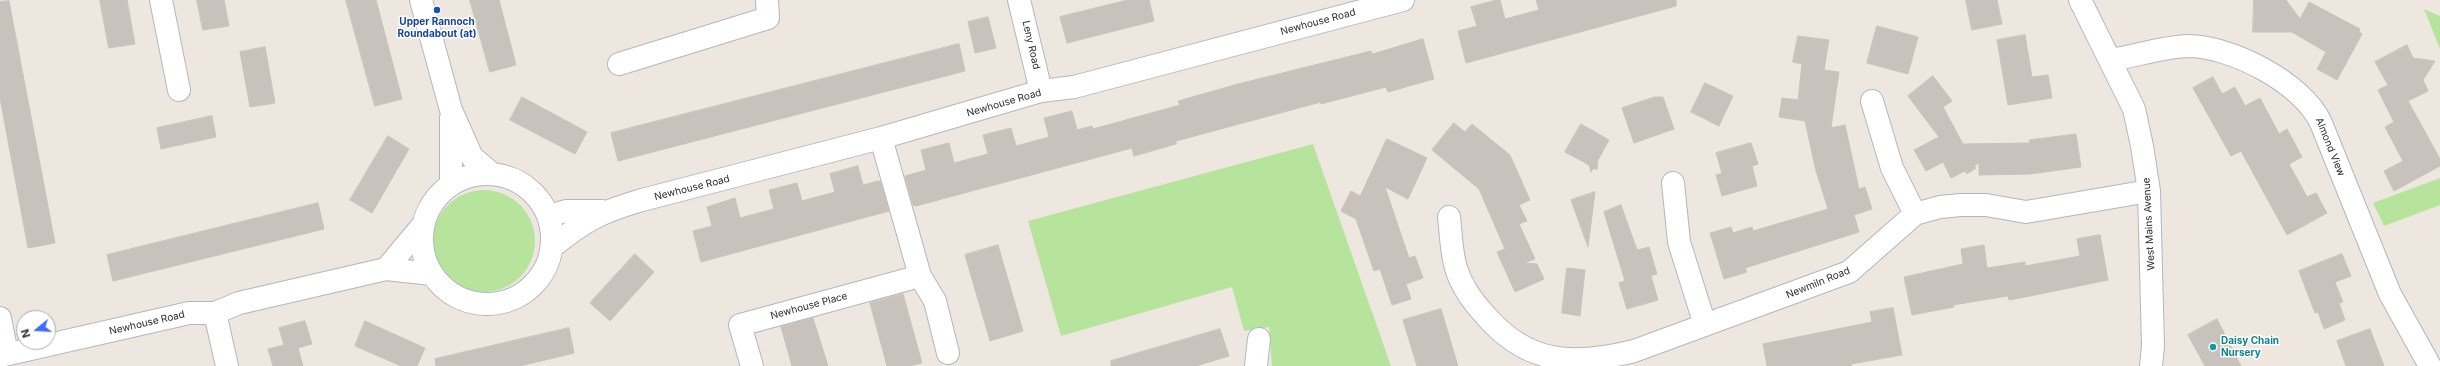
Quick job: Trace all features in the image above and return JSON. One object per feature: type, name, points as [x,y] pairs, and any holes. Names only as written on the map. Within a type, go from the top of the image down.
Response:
[{"type":"street","points":[[161,0],[178,90]]},
{"type":"street","points":[[421,0],[451,110],[472,157],[492,174]]},
{"type":"street","points":[[619,64],[768,18],[767,0]]},
{"type":"street","name":"Leny Road","points":[[1019,0],[1041,91]]},
{"type":"street","name":"Newhouse Road","points":[[548,216],[566,212],[607,210],[881,138],[1041,91],[1074,87],[1403,0]]},
{"type":"street","name":"West Mains Avenue","points":[[2080,0],[2134,109],[2149,191],[2154,346],[2151,366]]},
{"type":"street","name":"Almond View","points":[[2110,60],[2190,46],[2215,51],[2242,58],[2259,66],[2312,106],[2321,122],[2390,294],[2430,366]]},
{"type":"street","points":[[1872,100],[1892,168],[1915,214]]},
{"type":"street","points":[[451,110],[451,185]]},
{"type":"street","points":[[881,138],[920,276],[935,301],[948,354]]},
{"type":"street","points":[[386,268],[422,226],[433,205],[451,185],[472,175],[492,174],[509,178],[527,188],[548,216],[552,232],[552,247],[547,267],[536,283],[520,296],[501,303],[481,304],[462,299],[445,288],[432,274],[424,253],[422,226]]},
{"type":"street","points":[[1673,183],[1679,242],[1705,325]]},
{"type":"street","name":"Newmiln Road","points":[[1449,217],[1456,269],[1472,300],[1519,357],[1605,358],[1634,351],[1849,272],[1915,214],[1940,207],[1961,205],[1986,205],[2026,212],[2149,191]]},
{"type":"street","name":"Newhouse Road","points":[[552,247],[579,225],[607,210]]},
{"type":"street","name":"Newhouse Road","points":[[3,355],[189,313],[215,313],[239,303],[386,268],[432,274]]},
{"type":"street","name":"Newhouse Place","points":[[752,366],[740,325],[920,276]]},
{"type":"street","points":[[215,313],[227,366]]},
{"type":"street","points":[[0,318],[3,355]]},
{"type":"street","points":[[1256,366],[1259,339]]},
{"type":"green space","points":[[2424,9],[2440,16],[2440,49]]},
{"type":"green space","points":[[1313,144],[1391,366],[1272,366],[1269,327],[1244,331],[1232,287],[1061,336],[1028,221]]},
{"type":"green space","points":[[2440,178],[2440,205],[2384,226],[2373,203]]},
{"type":"green space","points":[[484,190],[504,194],[520,205],[531,221],[535,241],[531,261],[520,277],[504,288],[484,292],[464,288],[448,277],[437,261],[433,241],[437,221],[448,205],[464,194]]},
{"type":"building","points":[[100,0],[127,0],[135,44],[109,48]]},
{"type":"building","points":[[197,0],[224,0],[229,26],[203,30]]},
{"type":"building","points":[[346,0],[376,0],[402,99],[375,106]]},
{"type":"building","points":[[470,0],[499,0],[516,65],[490,72]]},
{"type":"building","points":[[1128,0],[1149,0],[1154,21],[1067,43],[1060,17]]},
{"type":"building","points":[[1500,0],[1505,19],[1539,10],[1536,0],[1676,0],[1676,6],[1466,63],[1458,31],[1477,26],[1471,7]]},
{"type":"building","points":[[1966,0],[1997,0],[2002,24],[1972,30]]},
{"type":"building","points":[[2254,0],[2286,0],[2300,19],[2309,2],[2360,29],[2359,32],[2362,34],[2337,80],[2317,69],[2326,52],[2292,32],[2253,32]]},
{"type":"building","points":[[9,1],[55,243],[28,248],[0,98],[0,2]]},
{"type":"building","points":[[988,17],[996,48],[975,53],[968,22]]},
{"type":"building","points":[[1877,26],[1918,37],[1908,74],[1867,63]]},
{"type":"building","points":[[2025,35],[2032,77],[2048,75],[2052,98],[2008,105],[1997,40]]},
{"type":"building","points":[[1798,36],[1829,40],[1824,70],[1839,72],[1831,128],[1845,125],[1859,189],[1865,187],[1872,209],[1854,215],[1859,232],[1745,268],[1747,272],[1724,279],[1710,233],[1731,227],[1733,233],[1752,227],[1753,231],[1828,209],[1816,171],[1805,121],[1779,117],[1782,98],[1798,100],[1802,64],[1793,62]]},
{"type":"building","points":[[1423,39],[1434,79],[1388,92],[1386,87],[1321,104],[1321,102],[1176,141],[1176,144],[1134,156],[1132,148],[916,206],[913,205],[905,176],[926,170],[921,150],[949,143],[954,163],[988,154],[983,135],[1011,128],[1016,146],[1049,137],[1044,118],[1072,111],[1077,130],[1092,126],[1093,129],[1180,105],[1178,101],[1238,84],[1371,51],[1372,54]]},
{"type":"building","points":[[959,44],[965,71],[618,161],[611,133]]},
{"type":"building","points":[[2407,45],[2413,58],[2435,61],[2423,80],[2428,91],[2408,101],[2440,159],[2440,166],[2394,191],[2384,171],[2403,161],[2385,127],[2394,122],[2378,90],[2388,85],[2375,62]]},
{"type":"building","points":[[265,47],[275,103],[250,107],[240,52]]},
{"type":"building","points":[[1933,76],[1952,101],[1943,107],[1963,144],[2030,143],[2029,140],[2076,134],[2081,167],[2030,174],[1979,175],[1979,163],[1974,166],[1976,168],[1967,174],[1965,171],[1951,178],[1943,162],[1926,171],[1914,150],[1939,137],[1908,96]]},
{"type":"building","points":[[2213,77],[2222,94],[2235,87],[2245,106],[2260,98],[2279,134],[2287,129],[2302,157],[2289,164],[2307,197],[2316,193],[2327,213],[2287,235],[2241,151],[2231,156],[2193,88]]},
{"type":"building","points":[[1705,83],[1733,96],[1719,126],[1691,112]]},
{"type":"building","points":[[522,97],[587,132],[575,154],[510,120]]},
{"type":"building","points":[[1655,97],[1663,97],[1674,129],[1634,143],[1622,108]]},
{"type":"building","points":[[212,116],[216,137],[161,149],[157,128]]},
{"type":"building","points":[[1454,123],[1465,132],[1472,124],[1510,155],[1530,200],[1519,205],[1527,221],[1519,224],[1535,259],[1524,263],[1537,264],[1544,279],[1515,292],[1497,252],[1505,249],[1479,189],[1432,150]]},
{"type":"building","points":[[1581,124],[1609,140],[1598,160],[1597,170],[1594,168],[1591,172],[1589,165],[1565,152]]},
{"type":"building","points":[[388,136],[409,149],[372,213],[350,200]]},
{"type":"building","points":[[1387,139],[1427,158],[1408,199],[1385,187],[1409,258],[1415,256],[1423,278],[1406,284],[1411,299],[1392,305],[1380,269],[1374,271],[1356,219],[1341,211],[1351,191],[1360,196]]},
{"type":"building","points":[[1751,143],[1758,164],[1752,166],[1757,186],[1722,196],[1716,175],[1722,173],[1716,153]]},
{"type":"building","points":[[858,166],[863,185],[878,181],[881,182],[889,211],[701,262],[693,231],[712,226],[707,207],[735,198],[740,218],[774,209],[769,190],[797,183],[802,201],[835,192],[830,174]]},
{"type":"building","points":[[1595,192],[1588,247],[1571,200]]},
{"type":"building","points":[[318,203],[324,229],[113,281],[107,255]]},
{"type":"building","points":[[1621,205],[1637,250],[1649,247],[1657,274],[1651,276],[1658,300],[1627,309],[1619,283],[1625,281],[1604,212]]},
{"type":"building","points":[[2100,235],[2108,280],[2009,300],[2008,296],[1953,305],[1954,307],[1912,315],[1904,277],[1963,264],[1961,249],[1984,245],[1987,268],[2025,262],[2025,266],[2080,256],[2077,239]]},
{"type":"building","points":[[998,245],[1023,331],[990,341],[965,255]]},
{"type":"building","points":[[635,254],[654,272],[610,321],[590,303]]},
{"type":"building","points":[[2342,254],[2351,276],[2335,282],[2343,302],[2339,303],[2345,320],[2324,329],[2318,312],[2315,313],[2299,271]]},
{"type":"building","points":[[1567,268],[1585,270],[1580,316],[1562,313]]},
{"type":"building","points":[[903,294],[922,363],[909,366],[887,366],[870,303]]},
{"type":"building","points":[[1893,308],[1902,355],[1851,364],[1852,366],[1767,366],[1763,344],[1872,322],[1870,312]]},
{"type":"building","points":[[1441,309],[1458,366],[1417,366],[1403,320]]},
{"type":"building","points":[[813,318],[828,366],[792,366],[781,327]]},
{"type":"building","name":"Daisy Chain Nursery","points":[[2217,319],[2241,366],[2205,366],[2188,335]]},
{"type":"building","points":[[305,321],[312,344],[298,348],[303,366],[273,366],[268,349],[284,345],[279,328]]},
{"type":"building","points":[[365,321],[425,348],[417,366],[401,366],[355,346]]},
{"type":"building","points":[[569,328],[574,353],[520,366],[436,366],[435,359]]},
{"type":"building","points":[[1220,329],[1229,356],[1196,366],[1111,366],[1111,361]]},
{"type":"building","points":[[2370,329],[2384,366],[2346,366],[2337,341]]},
{"type":"place","name":"Upper Rannoch Roundabout (at)","points":[[437,10]]},
{"type":"place","name":"Daisy Chain Nursery","points":[[2213,347]]}]
